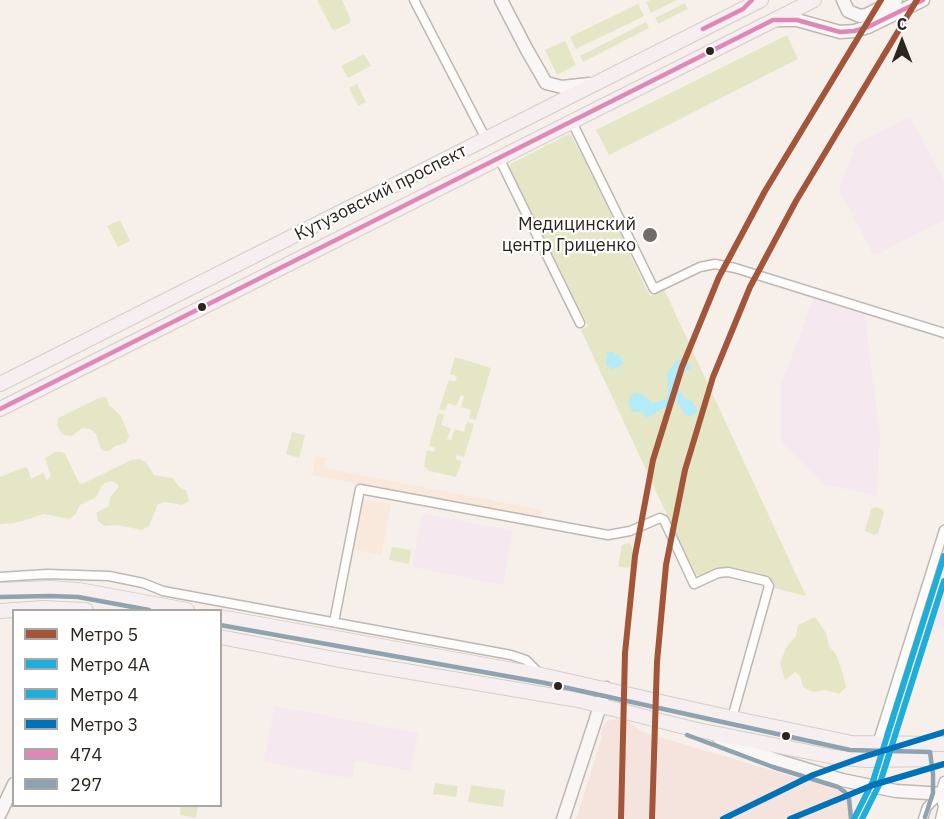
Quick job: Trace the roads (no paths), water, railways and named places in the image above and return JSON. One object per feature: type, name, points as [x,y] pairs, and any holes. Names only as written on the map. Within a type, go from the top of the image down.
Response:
[{"type":"main road","points":[[501,0],[546,83],[562,87],[596,83]]},
{"type":"main road","name":"Кутузовский проспект","points":[[0,384],[748,4],[761,0]]},
{"type":"main road","name":"Кутузовский проспект","points":[[0,409],[814,0]]},
{"type":"main road","points":[[843,0],[848,11],[860,16],[896,0]]},
{"type":"main road","points":[[773,20],[797,20],[840,32],[854,31],[868,27],[923,0]]},
{"type":"main road","points":[[0,590],[58,588],[94,592],[182,609]]},
{"type":"main road","points":[[87,609],[94,592]]},
{"type":"main road","points":[[29,609],[65,609]]},
{"type":"main road","points":[[222,617],[544,675],[852,743],[942,744]]},
{"type":"main road","points":[[222,637],[340,660],[540,693],[601,705],[693,729],[848,759],[944,759]]},
{"type":"main road","points":[[563,819],[606,688]]},
{"type":"main road","points":[[693,729],[776,760],[842,780],[896,791],[943,793]]},
{"type":"main road","points":[[0,814],[12,788]]},
{"type":"street","points":[[414,0],[486,139]]},
{"type":"street","points":[[572,122],[654,288],[700,267],[716,264],[944,333]]},
{"type":"street","points":[[499,158],[580,323]]},
{"type":"street","points":[[334,622],[360,489],[608,536],[630,531],[660,518],[664,520],[694,584],[718,573],[728,572],[766,581],[769,586],[732,718]]},
{"type":"street","points":[[877,744],[944,530]]},
{"type":"street","points":[[0,578],[47,574],[110,576],[135,580],[163,591],[520,657],[549,679],[550,686],[547,692],[540,693]]},
{"type":"street","points":[[940,819],[944,781]]},
{"type":"street","points":[[924,819],[927,807],[943,793]]},
{"type":"water","points":[[608,351],[609,353],[613,351],[616,356],[618,354],[624,363],[612,370],[610,366],[608,368],[605,358],[608,357],[606,353]]},
{"type":"water","points":[[681,359],[689,363],[692,368],[687,370],[679,380],[679,390],[684,398],[693,402],[698,412],[690,416],[685,415],[677,401],[646,418],[643,412],[631,410],[628,401],[636,393],[643,395],[653,403],[666,399],[667,373],[675,362]]},
{"type":"metro line","name":"5","points":[[621,819],[625,653],[635,556],[653,460],[682,367],[719,277],[765,191],[881,0]]},
{"type":"metro line","name":"5","points":[[652,819],[657,662],[666,565],[685,470],[713,377],[750,287],[796,201],[917,0]]},
{"type":"metro line","name":"4А","points":[[854,819],[873,781],[944,556]]},
{"type":"metro line","name":"4","points":[[862,819],[880,783],[944,581]]},
{"type":"metro line","name":"3","points":[[723,819],[813,775],[944,732]]},
{"type":"metro line","name":"3","points":[[790,819],[873,785],[944,764]]},
{"type":"place","name":"Медицинский центр Гриценко","points":[[650,235]]}]
